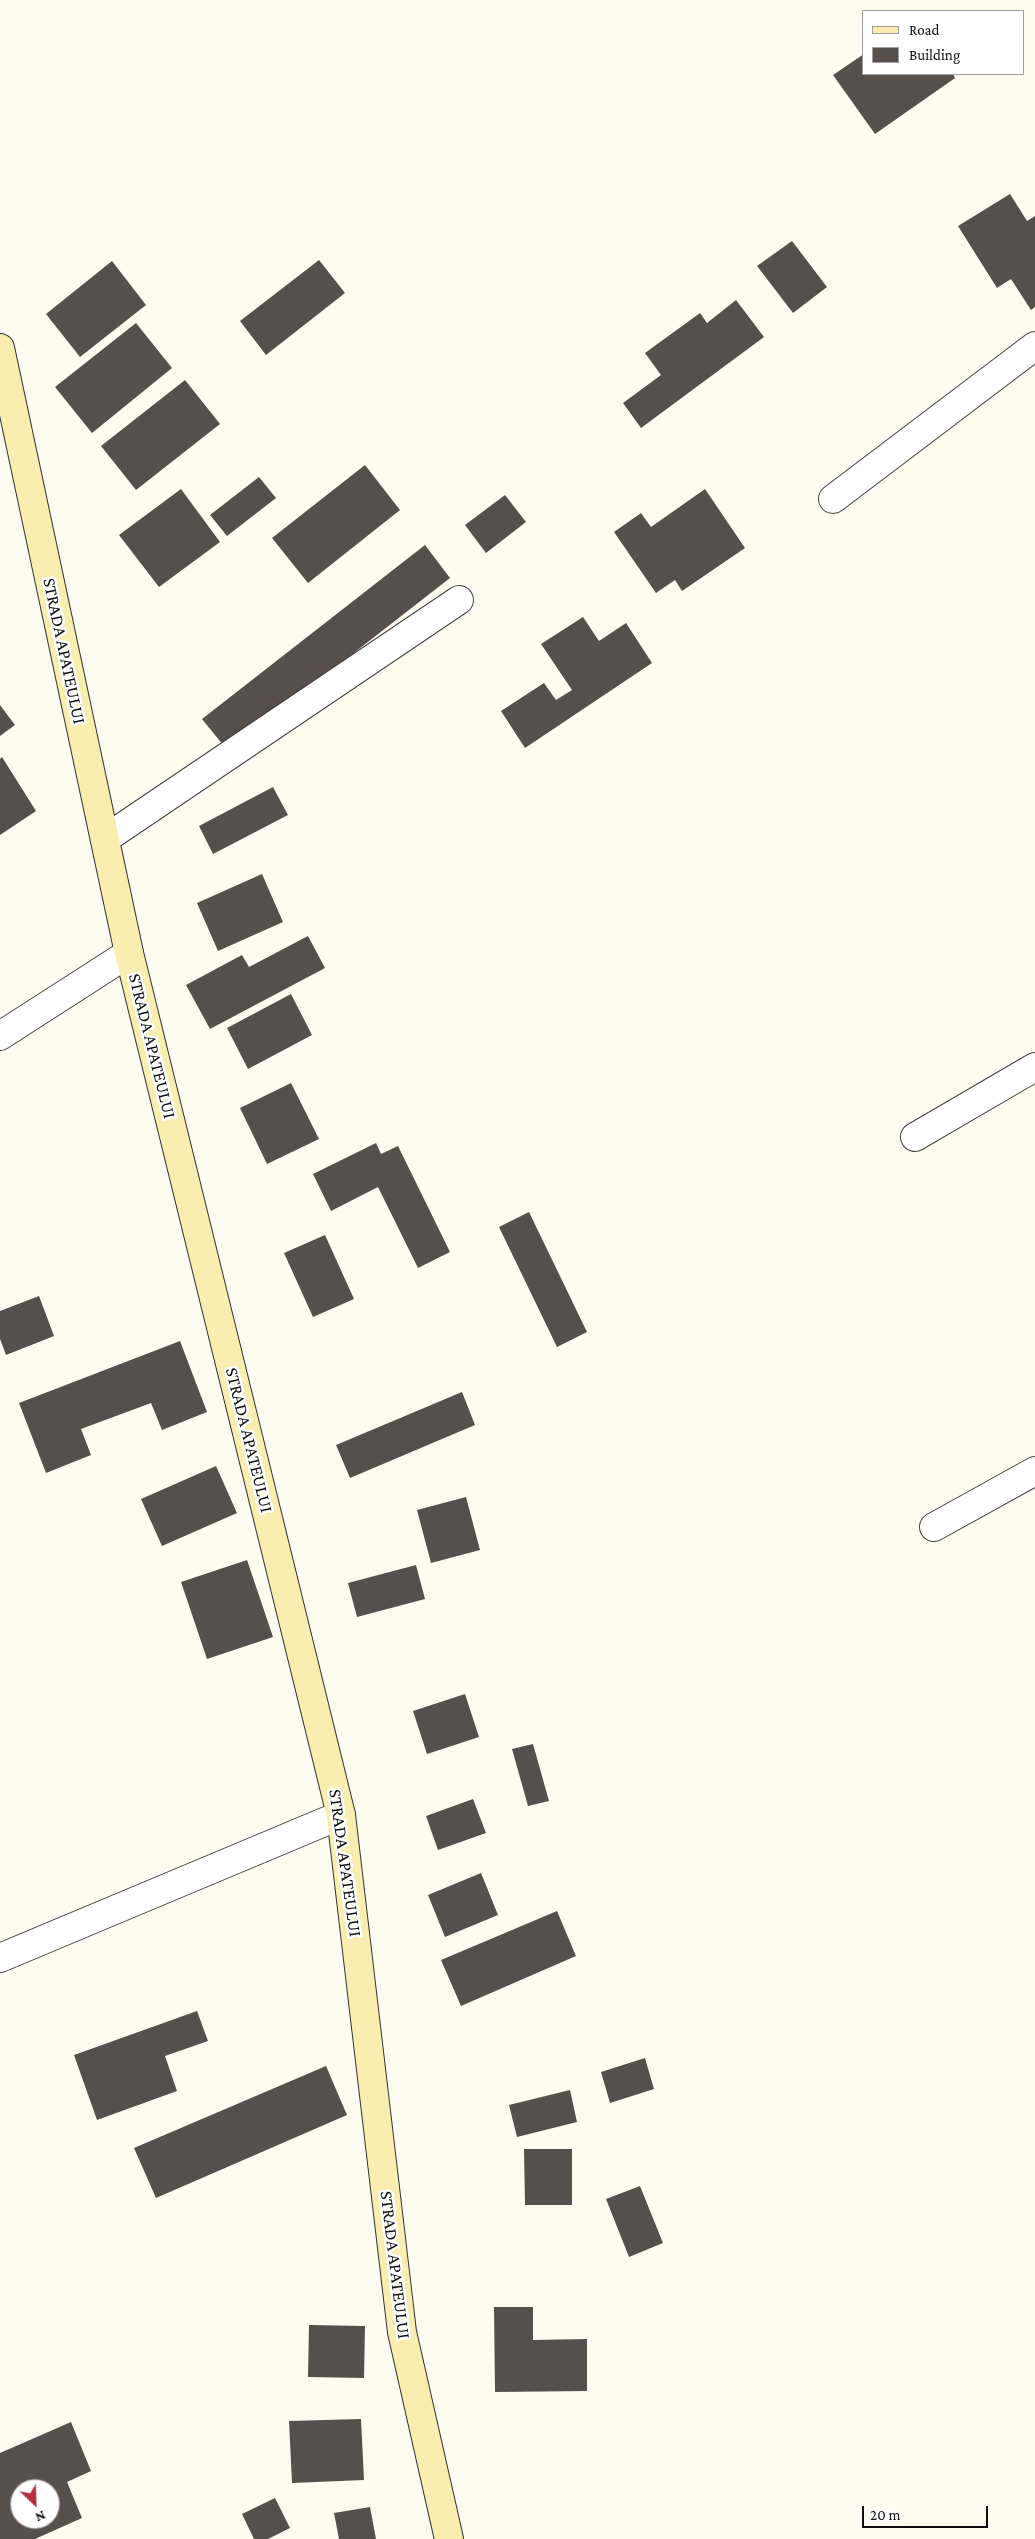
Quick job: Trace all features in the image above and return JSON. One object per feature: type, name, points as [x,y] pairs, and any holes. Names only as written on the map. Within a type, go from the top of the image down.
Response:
[{"type":"street","points":[[833,499],[1035,346]]},
{"type":"street","name":"STRADA APATEULUI","points":[[0,348],[129,953],[341,1815],[402,2332],[448,2539]]},
{"type":"street","points":[[105,839],[459,600]]},
{"type":"street","points":[[0,1036],[129,953]]},
{"type":"street","points":[[915,1138],[1035,1067]]},
{"type":"street","points":[[934,1527],[1035,1471]]},
{"type":"street","points":[[0,1958],[341,1815]]},
{"type":"building","points":[[862,55],[862,75],[954,75],[955,78],[875,134],[833,75]]},
{"type":"building","points":[[1010,194],[1027,221],[1035,216],[1035,307],[1031,310],[1011,279],[997,288],[958,226]]},
{"type":"building","points":[[792,241],[827,287],[793,313],[757,266]]},
{"type":"building","points":[[319,260],[345,293],[266,355],[240,321]]},
{"type":"building","points":[[112,261],[146,305],[80,357],[46,314]]},
{"type":"building","points":[[736,300],[764,337],[641,428],[623,403],[661,375],[645,353],[700,313],[707,323]]},
{"type":"building","points":[[136,323],[172,368],[92,433],[55,387]]},
{"type":"building","points":[[185,380],[220,424],[136,490],[101,446]]},
{"type":"building","points":[[365,465],[400,510],[308,583],[272,538]]},
{"type":"building","points":[[259,477],[276,498],[227,536],[210,515]]},
{"type":"building","points":[[181,489],[220,542],[159,587],[119,535]]},
{"type":"building","points":[[705,489],[745,548],[682,591],[675,580],[656,593],[614,532],[641,513],[651,527]]},
{"type":"building","points":[[505,495],[526,522],[486,553],[465,525]]},
{"type":"building","points":[[425,545],[450,578],[228,751],[202,719]]},
{"type":"building","points":[[583,617],[599,641],[626,623],[652,663],[525,748],[501,711],[544,683],[556,700],[572,690],[541,644]]},
{"type":"building","points":[[0,705],[15,725],[0,736]]},
{"type":"building","points":[[2,757],[36,811],[0,835],[0,759]]},
{"type":"building","points":[[273,787],[288,815],[213,854],[199,826]]},
{"type":"building","points":[[262,874],[283,922],[218,951],[197,903]]},
{"type":"building","points":[[308,936],[325,968],[210,1029],[186,985],[242,955],[249,967]]},
{"type":"building","points":[[291,994],[312,1035],[248,1069],[227,1028]]},
{"type":"building","points":[[291,1083],[319,1139],[267,1164],[240,1108]]},
{"type":"building","points":[[376,1143],[381,1154],[398,1146],[450,1252],[418,1268],[378,1187],[331,1211],[313,1174]]},
{"type":"building","points":[[529,1212],[587,1332],[557,1347],[499,1227]]},
{"type":"building","points":[[325,1235],[354,1299],[313,1317],[284,1253]]},
{"type":"building","points":[[39,1296],[54,1336],[6,1355],[0,1339],[0,1311]]},
{"type":"building","points":[[180,1341],[207,1412],[162,1430],[151,1403],[81,1429],[91,1455],[46,1473],[19,1403]]},
{"type":"building","points":[[462,1392],[475,1425],[350,1478],[336,1445]]},
{"type":"building","points":[[216,1466],[237,1513],[162,1546],[141,1499]]},
{"type":"building","points":[[466,1497],[480,1550],[431,1563],[417,1510]]},
{"type":"building","points":[[247,1560],[273,1637],[207,1659],[181,1582]]},
{"type":"building","points":[[416,1565],[425,1599],[357,1617],[348,1583]]},
{"type":"building","points":[[465,1694],[479,1737],[427,1754],[413,1711]]},
{"type":"building","points":[[533,1744],[549,1801],[528,1806],[512,1749]]},
{"type":"building","points":[[473,1799],[486,1833],[438,1850],[426,1816]]},
{"type":"building","points":[[481,1873],[498,1915],[445,1937],[428,1895]]},
{"type":"building","points":[[557,1911],[576,1956],[461,2006],[441,1960]]},
{"type":"building","points":[[197,2011],[208,2041],[165,2056],[177,2091],[97,2120],[74,2055]]},
{"type":"building","points":[[645,2058],[654,2089],[610,2103],[601,2072]]},
{"type":"building","points":[[326,2066],[347,2115],[156,2198],[134,2148]]},
{"type":"building","points":[[570,2090],[577,2122],[517,2137],[509,2105]]},
{"type":"building","points":[[524,2149],[572,2149],[572,2205],[525,2205]]},
{"type":"building","points":[[640,2186],[663,2243],[629,2257],[606,2199]]},
{"type":"building","points":[[494,2307],[533,2307],[533,2340],[587,2339],[587,2391],[495,2392]]},
{"type":"building","points":[[309,2325],[365,2326],[364,2378],[308,2377]]},
{"type":"building","points":[[361,2419],[364,2480],[292,2483],[289,2421]]},
{"type":"building","points":[[71,2422],[91,2471],[67,2482],[82,2518],[60,2528],[60,2479],[10,2479],[10,2529],[57,2529],[35,2539],[0,2539],[0,2453]]},
{"type":"building","points":[[275,2498],[290,2528],[268,2539],[254,2539],[242,2514]]},
{"type":"building","points":[[370,2507],[376,2539],[339,2539],[334,2513]]}]
